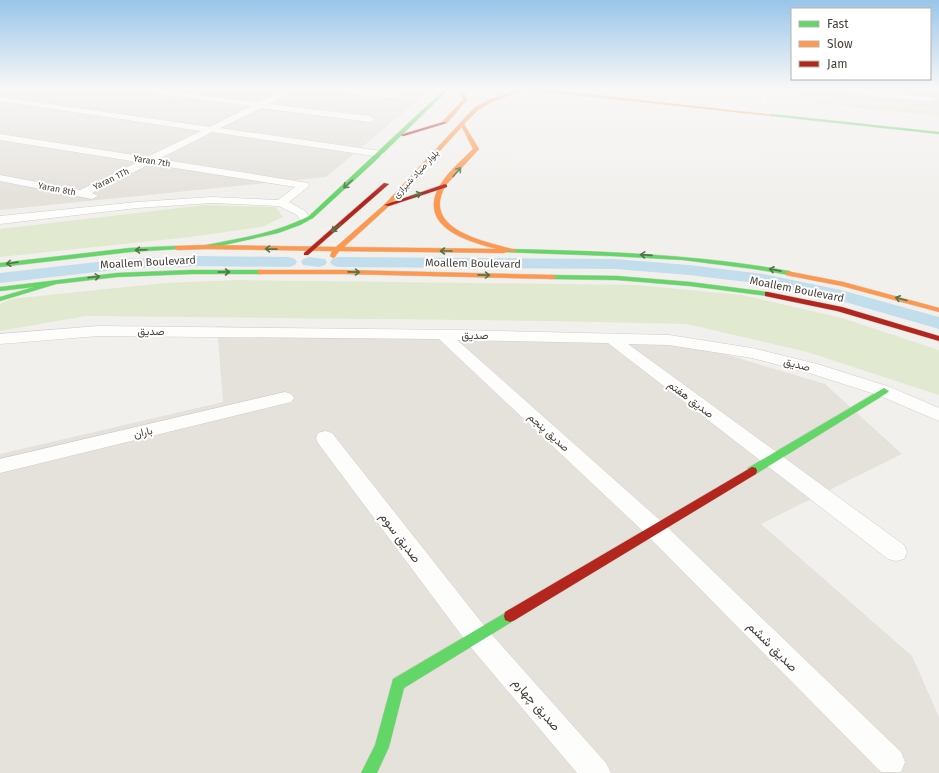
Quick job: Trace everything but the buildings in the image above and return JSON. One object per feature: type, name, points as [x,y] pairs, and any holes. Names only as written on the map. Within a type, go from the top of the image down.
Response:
[{"type":"main road","points":[[206,247],[272,233],[299,224],[367,175],[381,154],[410,125]]},
{"type":"main road","points":[[399,136],[435,125]]},
{"type":"main road","name":"بلوار صیاد شیرازی","points":[[434,134],[442,125]]},
{"type":"main road","name":"بلوار صیاد شیرازی","points":[[322,272],[336,250],[387,204],[461,125]]},
{"type":"main road","points":[[463,125],[476,149],[438,196],[436,207],[440,219],[450,230],[469,240],[514,252]]},
{"type":"main road","points":[[865,125],[939,133]]},
{"type":"main road","points":[[367,175],[374,196]]},
{"type":"main road","name":"بلوار صیاد شیرازی","points":[[291,271],[310,250],[374,196],[391,179]]},
{"type":"main road","points":[[387,204],[445,186]]},
{"type":"main road","name":"Moallem Boulevard","points":[[0,265],[130,250],[206,247],[310,250],[613,253],[688,258],[763,268],[843,284],[939,310]]},
{"type":"main road","name":"Moallem Boulevard","points":[[0,289],[68,280],[132,274],[291,271],[617,278],[690,284],[763,293],[839,309],[939,339]]},
{"type":"main road","points":[[0,298],[68,280]]},
{"type":"main road","points":[[369,773],[382,747],[398,684],[884,392]]},
{"type":"street","points":[[183,125],[381,154]]},
{"type":"street","name":"Yaran 1Th","points":[[81,194],[218,125]]},
{"type":"street","name":"Yaran 7th","points":[[0,137],[304,185],[281,203]]},
{"type":"street","name":"Yaran 8th","points":[[0,178],[137,205]]},
{"type":"street","points":[[0,220],[137,205],[212,200],[281,203],[301,213],[305,219]]},
{"type":"street","name":"صدیق","points":[[0,339],[99,331],[443,335],[669,340],[752,353],[811,368],[884,392],[939,415]]},
{"type":"street","name":"صدیق پنجم","points":[[443,335],[655,529]]},
{"type":"street","name":"صدیق هفتم","points":[[612,339],[896,552]]},
{"type":"street","name":"باران","points":[[0,466],[285,398]]},
{"type":"street","name":"صدیق سوم","points":[[326,438],[477,636]]},
{"type":"street","name":"صدیق ششم","points":[[655,529],[891,762]]},
{"type":"street","name":"صدیق چهارم","points":[[477,636],[596,773]]},
{"type":"shaded area","points":[[0,125],[389,125],[326,177],[0,210]]},
{"type":"shaded area","points":[[217,326],[688,343],[825,384],[902,454],[761,524],[912,656],[939,717],[939,773],[0,773],[0,454],[223,402]]},
{"type":"green space","points":[[205,205],[276,207],[283,217],[262,227],[190,237],[0,257],[0,229]]},
{"type":"green space","points":[[239,280],[638,285],[742,295],[842,318],[939,350],[939,395],[807,352],[687,324],[86,316],[0,331],[0,304],[10,299],[164,283]]},
{"type":"waterway","points":[[0,278],[123,264],[198,261],[289,262]]},
{"type":"waterway","points":[[309,262],[319,262]]},
{"type":"waterway","points":[[338,262],[615,264],[689,270],[763,279],[841,295],[939,323]]},
{"type":"traffic: fast","points":[[206,247],[276,232],[298,224],[311,217],[409,125]]},
{"type":"traffic: fast","points":[[865,125],[939,133]]},
{"type":"traffic: fast","points":[[0,265],[130,250],[177,248]]},
{"type":"traffic: fast","points":[[504,251],[612,254],[683,258],[789,273]]},
{"type":"traffic: fast","points":[[0,289],[117,275],[192,272],[261,272]]},
{"type":"traffic: fast","points":[[553,277],[617,278],[690,284],[768,294]]},
{"type":"traffic: fast","points":[[0,299],[53,284]]},
{"type":"traffic: fast","points":[[752,471],[884,391]]},
{"type":"traffic: fast","points":[[369,773],[382,747],[398,684],[510,616]]},
{"type":"traffic: slow","points":[[333,256],[336,250],[387,205],[461,125]]},
{"type":"traffic: slow","points":[[463,125],[476,149],[452,174],[440,191],[436,205],[439,217],[448,226],[460,234],[489,245],[514,251]]},
{"type":"traffic: slow","points":[[177,248],[206,247],[504,251]]},
{"type":"traffic: slow","points":[[261,272],[345,272],[553,277]]},
{"type":"traffic: slow","points":[[789,273],[843,284],[939,310]]},
{"type":"traffic: jam","points":[[402,135],[438,125]]},
{"type":"traffic: jam","points":[[306,254],[386,184]]},
{"type":"traffic: jam","points":[[387,205],[445,186]]},
{"type":"traffic: jam","points":[[768,294],[839,309],[939,339]]},
{"type":"traffic: jam","points":[[510,616],[752,471]]}]
